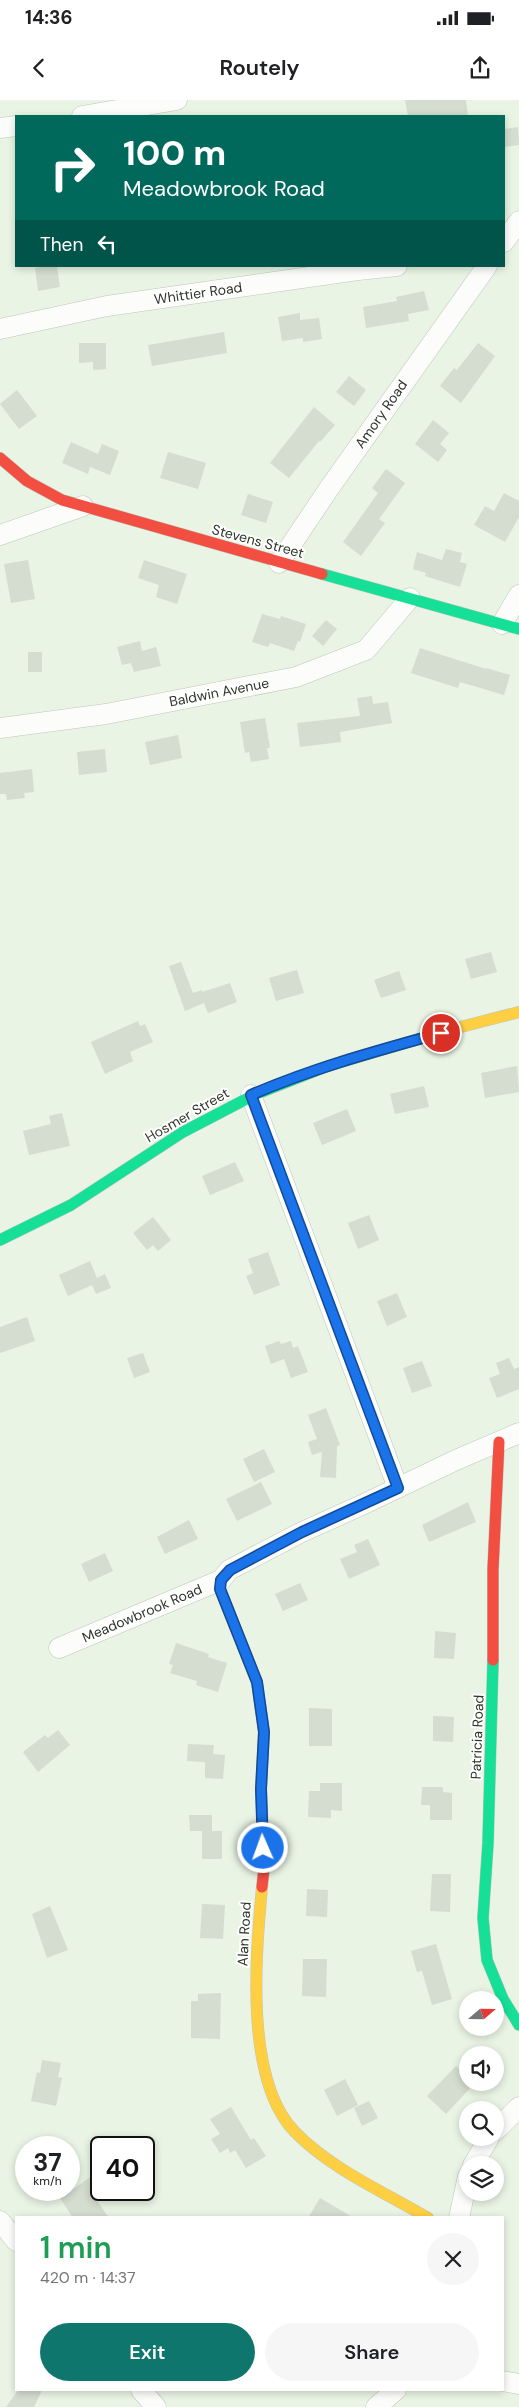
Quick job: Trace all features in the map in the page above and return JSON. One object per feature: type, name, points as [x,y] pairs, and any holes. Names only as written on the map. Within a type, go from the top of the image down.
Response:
[{"type":"street","points":[[85,115],[122,104],[177,100]]},
{"type":"street","points":[[0,128],[15,126]]},
{"type":"street","points":[[505,241],[519,221]]},
{"type":"street","name":"Whittier Road","points":[[0,329],[108,306],[339,272],[387,267]]},
{"type":"street","name":"Amory Road","points":[[279,563],[330,486],[486,267]]},
{"type":"street","name":"Stevens Street","points":[[0,458],[27,482],[62,500],[279,563],[511,627]]},
{"type":"street","points":[[0,535],[82,506]]},
{"type":"street","points":[[511,627],[519,595]]},
{"type":"street","name":"Baldwin Avenue","points":[[0,728],[106,714],[296,676],[366,650],[410,598]]},
{"type":"street","name":"Hosmer Street","points":[[0,1240],[73,1204],[182,1133],[251,1095],[288,1079],[326,1066],[519,1012]]},
{"type":"street","points":[[251,1095],[398,1488]]},
{"type":"street","name":"Meadowbrook Road","points":[[60,1648],[221,1580],[230,1570],[302,1532],[456,1460],[519,1434]]},
{"type":"street","name":"Patricia Road","points":[[498,1442],[493,1569],[493,1716],[488,1843],[482,1918],[487,1960],[503,1999],[519,2025]]},
{"type":"street","name":"Alan Road","points":[[221,1580],[220,1589],[257,1682],[264,1732],[261,1789],[264,1868],[257,1946],[258,2036],[270,2093],[294,2131],[332,2162],[425,2216]]},
{"type":"street","points":[[504,2122],[519,2107]]},
{"type":"street","points":[[459,2216],[463,2201]]},
{"type":"street","points":[[0,2221],[15,2240]]},
{"type":"street","points":[[504,2382],[519,2384]]},
{"type":"street","points":[[376,2407],[395,2391]]},
{"type":"building","points":[[405,100],[466,100],[468,115],[408,115]]},
{"type":"building","points":[[518,127],[519,145],[505,147],[505,129]]},
{"type":"building","points":[[57,267],[60,287],[38,291],[35,268]]},
{"type":"building","points":[[424,291],[429,310],[408,314],[409,321],[366,328],[363,307],[397,301],[396,297]]},
{"type":"building","points":[[300,313],[300,320],[319,318],[322,339],[303,342],[303,338],[282,341],[278,317]]},
{"type":"building","points":[[224,332],[227,353],[152,366],[148,345]]},
{"type":"building","points":[[79,343],[106,343],[106,369],[93,370],[93,362],[79,363]]},
{"type":"building","points":[[478,343],[495,356],[461,403],[440,386],[454,368],[457,370]]},
{"type":"building","points":[[349,376],[366,390],[354,406],[336,392]]},
{"type":"building","points":[[17,390],[37,416],[19,429],[0,404]]},
{"type":"building","points":[[314,407],[335,425],[319,441],[289,478],[270,463]]},
{"type":"building","points":[[433,420],[449,433],[440,444],[447,450],[438,462],[415,444]]},
{"type":"building","points":[[71,442],[98,454],[102,444],[119,451],[110,475],[90,467],[88,474],[62,463]]},
{"type":"building","points":[[168,452],[206,463],[198,489],[160,478]]},
{"type":"building","points":[[386,469],[405,483],[379,519],[385,523],[361,556],[343,542],[378,493],[372,488]]},
{"type":"building","points":[[504,493],[519,501],[519,517],[505,542],[474,525],[485,506],[494,511]]},
{"type":"building","points":[[248,494],[273,502],[266,523],[241,515]]},
{"type":"building","points":[[446,549],[462,553],[460,562],[467,564],[460,587],[425,576],[426,573],[413,569],[417,552],[442,560]]},
{"type":"building","points":[[28,560],[35,599],[11,603],[4,564]]},
{"type":"building","points":[[144,560],[187,574],[177,604],[156,597],[159,585],[138,578]]},
{"type":"building","points":[[262,614],[280,619],[281,616],[306,624],[300,642],[298,641],[294,651],[270,643],[268,647],[252,642]]},
{"type":"building","points":[[326,620],[337,629],[323,646],[312,636]]},
{"type":"building","points":[[140,641],[142,651],[156,647],[161,666],[134,672],[131,663],[122,665],[117,647]]},
{"type":"building","points":[[420,648],[510,675],[504,695],[460,682],[458,688],[411,673]]},
{"type":"building","points":[[28,652],[42,652],[42,672],[28,672]]},
{"type":"building","points":[[372,696],[373,704],[388,702],[392,723],[340,732],[341,742],[300,747],[297,723],[360,716],[357,698]]},
{"type":"building","points":[[265,718],[270,748],[267,748],[269,759],[251,762],[249,752],[245,753],[240,722]]},
{"type":"building","points":[[178,735],[182,758],[150,765],[145,742]]},
{"type":"building","points":[[105,749],[107,772],[79,775],[77,752]]},
{"type":"building","points":[[32,769],[34,792],[24,793],[25,798],[7,800],[6,794],[0,794],[0,773]]},
{"type":"building","points":[[491,952],[497,972],[471,979],[465,959]]},
{"type":"building","points":[[181,962],[193,993],[230,983],[237,1002],[208,1013],[204,1003],[185,1011],[169,966]]},
{"type":"building","points":[[297,970],[304,993],[276,1001],[269,978]]},
{"type":"building","points":[[399,971],[406,990],[381,998],[374,980]]},
{"type":"building","points":[[138,1021],[140,1026],[145,1024],[153,1042],[130,1052],[133,1061],[105,1074],[91,1042]]},
{"type":"building","points":[[517,1066],[519,1092],[485,1098],[481,1073]]},
{"type":"building","points":[[424,1086],[429,1107],[395,1114],[390,1094]]},
{"type":"building","points":[[347,1109],[356,1131],[322,1145],[313,1123]]},
{"type":"building","points":[[62,1113],[70,1146],[29,1155],[23,1131],[51,1124],[49,1116]]},
{"type":"building","points":[[235,1162],[244,1181],[210,1195],[202,1176]]},
{"type":"building","points":[[369,1215],[379,1240],[358,1249],[348,1223]]},
{"type":"building","points":[[153,1217],[171,1240],[158,1251],[153,1245],[147,1250],[133,1233]]},
{"type":"building","points":[[268,1252],[280,1285],[254,1295],[246,1276],[253,1273],[248,1259]]},
{"type":"building","points":[[90,1261],[97,1278],[105,1274],[111,1288],[96,1294],[92,1285],[68,1296],[59,1275]]},
{"type":"building","points":[[397,1293],[407,1317],[387,1326],[377,1301]]},
{"type":"building","points":[[27,1317],[35,1341],[0,1353],[0,1327]]},
{"type":"building","points":[[279,1341],[281,1344],[291,1341],[293,1348],[298,1346],[308,1372],[291,1378],[284,1359],[271,1364],[265,1346]]},
{"type":"building","points":[[143,1353],[150,1372],[134,1378],[127,1358]]},
{"type":"building","points":[[509,1358],[514,1369],[519,1367],[519,1389],[497,1398],[489,1378],[500,1374],[496,1363]]},
{"type":"building","points":[[422,1361],[432,1386],[412,1393],[403,1368]]},
{"type":"building","points":[[326,1408],[340,1445],[337,1446],[336,1478],[320,1477],[322,1452],[312,1455],[308,1442],[317,1439],[308,1415]]},
{"type":"building","points":[[264,1449],[275,1472],[254,1482],[243,1459]]},
{"type":"building","points":[[261,1482],[272,1504],[237,1521],[226,1499]]},
{"type":"building","points":[[468,1502],[476,1522],[429,1542],[422,1525]]},
{"type":"building","points":[[189,1520],[198,1539],[165,1554],[157,1537]]},
{"type":"building","points":[[368,1539],[380,1565],[349,1579],[340,1559],[357,1552],[354,1545]]},
{"type":"building","points":[[105,1553],[113,1571],[89,1582],[81,1564]]},
{"type":"building","points":[[300,1583],[308,1600],[283,1611],[275,1594]]},
{"type":"building","points":[[435,1631],[456,1633],[454,1659],[434,1658]]},
{"type":"building","points":[[176,1643],[209,1654],[208,1657],[227,1663],[218,1692],[196,1685],[197,1681],[170,1673],[173,1665],[169,1664]]},
{"type":"building","points":[[309,1708],[332,1709],[332,1746],[309,1746]]},
{"type":"building","points":[[433,1716],[454,1717],[453,1742],[433,1741]]},
{"type":"building","points":[[58,1730],[70,1745],[38,1772],[23,1752],[45,1735],[48,1738]]},
{"type":"building","points":[[188,1744],[214,1745],[213,1754],[225,1755],[223,1779],[205,1778],[205,1762],[187,1761]]},
{"type":"building","points":[[320,1783],[342,1783],[342,1811],[331,1810],[331,1818],[308,1817],[309,1791],[320,1791]]},
{"type":"building","points":[[422,1787],[443,1787],[443,1792],[452,1793],[452,1820],[430,1820],[430,1805],[421,1805]]},
{"type":"building","points":[[189,1815],[212,1815],[212,1831],[222,1831],[222,1859],[202,1859],[202,1831],[190,1831]]},
{"type":"building","points":[[432,1874],[451,1874],[450,1912],[430,1911]]},
{"type":"building","points":[[307,1889],[328,1890],[327,1917],[306,1916]]},
{"type":"building","points":[[202,1904],[225,1905],[223,1939],[200,1938]]},
{"type":"building","points":[[50,1906],[68,1950],[47,1958],[32,1914]]},
{"type":"building","points":[[436,1944],[452,1999],[432,2005],[422,1971],[417,1972],[411,1951]]},
{"type":"building","points":[[303,1959],[327,1959],[326,1997],[302,1996]]},
{"type":"building","points":[[221,1993],[220,2039],[191,2038],[191,2001],[198,2001],[198,1994]]},
{"type":"building","points":[[42,2060],[61,2063],[58,2077],[62,2078],[56,2106],[31,2101],[37,2072],[40,2073]]},
{"type":"building","points":[[456,2066],[459,2069],[459,2091],[467,2091],[446,2114],[427,2096]]},
{"type":"building","points":[[345,2079],[358,2105],[337,2116],[324,2090]]},
{"type":"building","points":[[369,2101],[378,2118],[362,2126],[354,2108]]},
{"type":"building","points":[[231,2107],[251,2140],[254,2138],[266,2156],[246,2168],[235,2150],[230,2153],[228,2148],[220,2153],[211,2139],[220,2134],[210,2119]]},
{"type":"building","points":[[90,2177],[90,2201],[97,2201],[108,2216],[72,2216],[62,2201],[80,2201],[80,2184]]},
{"type":"building","points":[[320,2198],[351,2216],[309,2216]]},
{"type":"building","points":[[17,2391],[42,2391],[34,2407],[6,2407]]},
{"type":"traffic: fast","points":[[322,574],[519,629]]},
{"type":"traffic: fast","points":[[0,1240],[71,1205],[183,1132],[254,1095],[328,1066],[449,1030]]},
{"type":"traffic: fast","points":[[493,1660],[488,1843],[483,1918],[487,1960],[503,1999],[519,2025]]},
{"type":"traffic: slow","points":[[449,1030],[519,1012]]},
{"type":"traffic: slow","points":[[262,1887],[257,1946],[257,2015],[267,2081],[279,2109],[295,2132],[341,2169],[424,2216]]},
{"type":"traffic: jam","points":[[0,458],[27,481],[62,500],[322,574]]},
{"type":"traffic: jam","points":[[493,1660],[493,1569],[499,1442]]},
{"type":"traffic: jam","points":[[221,1580],[220,1589],[257,1682],[264,1732],[261,1789],[264,1868],[262,1887]]},
{"type":"route","points":[[263,1848],[261,1789],[264,1732],[257,1682],[220,1589],[221,1580],[225,1573],[230,1570],[302,1532],[398,1488],[251,1095],[288,1079],[326,1066],[441,1033]]}]
